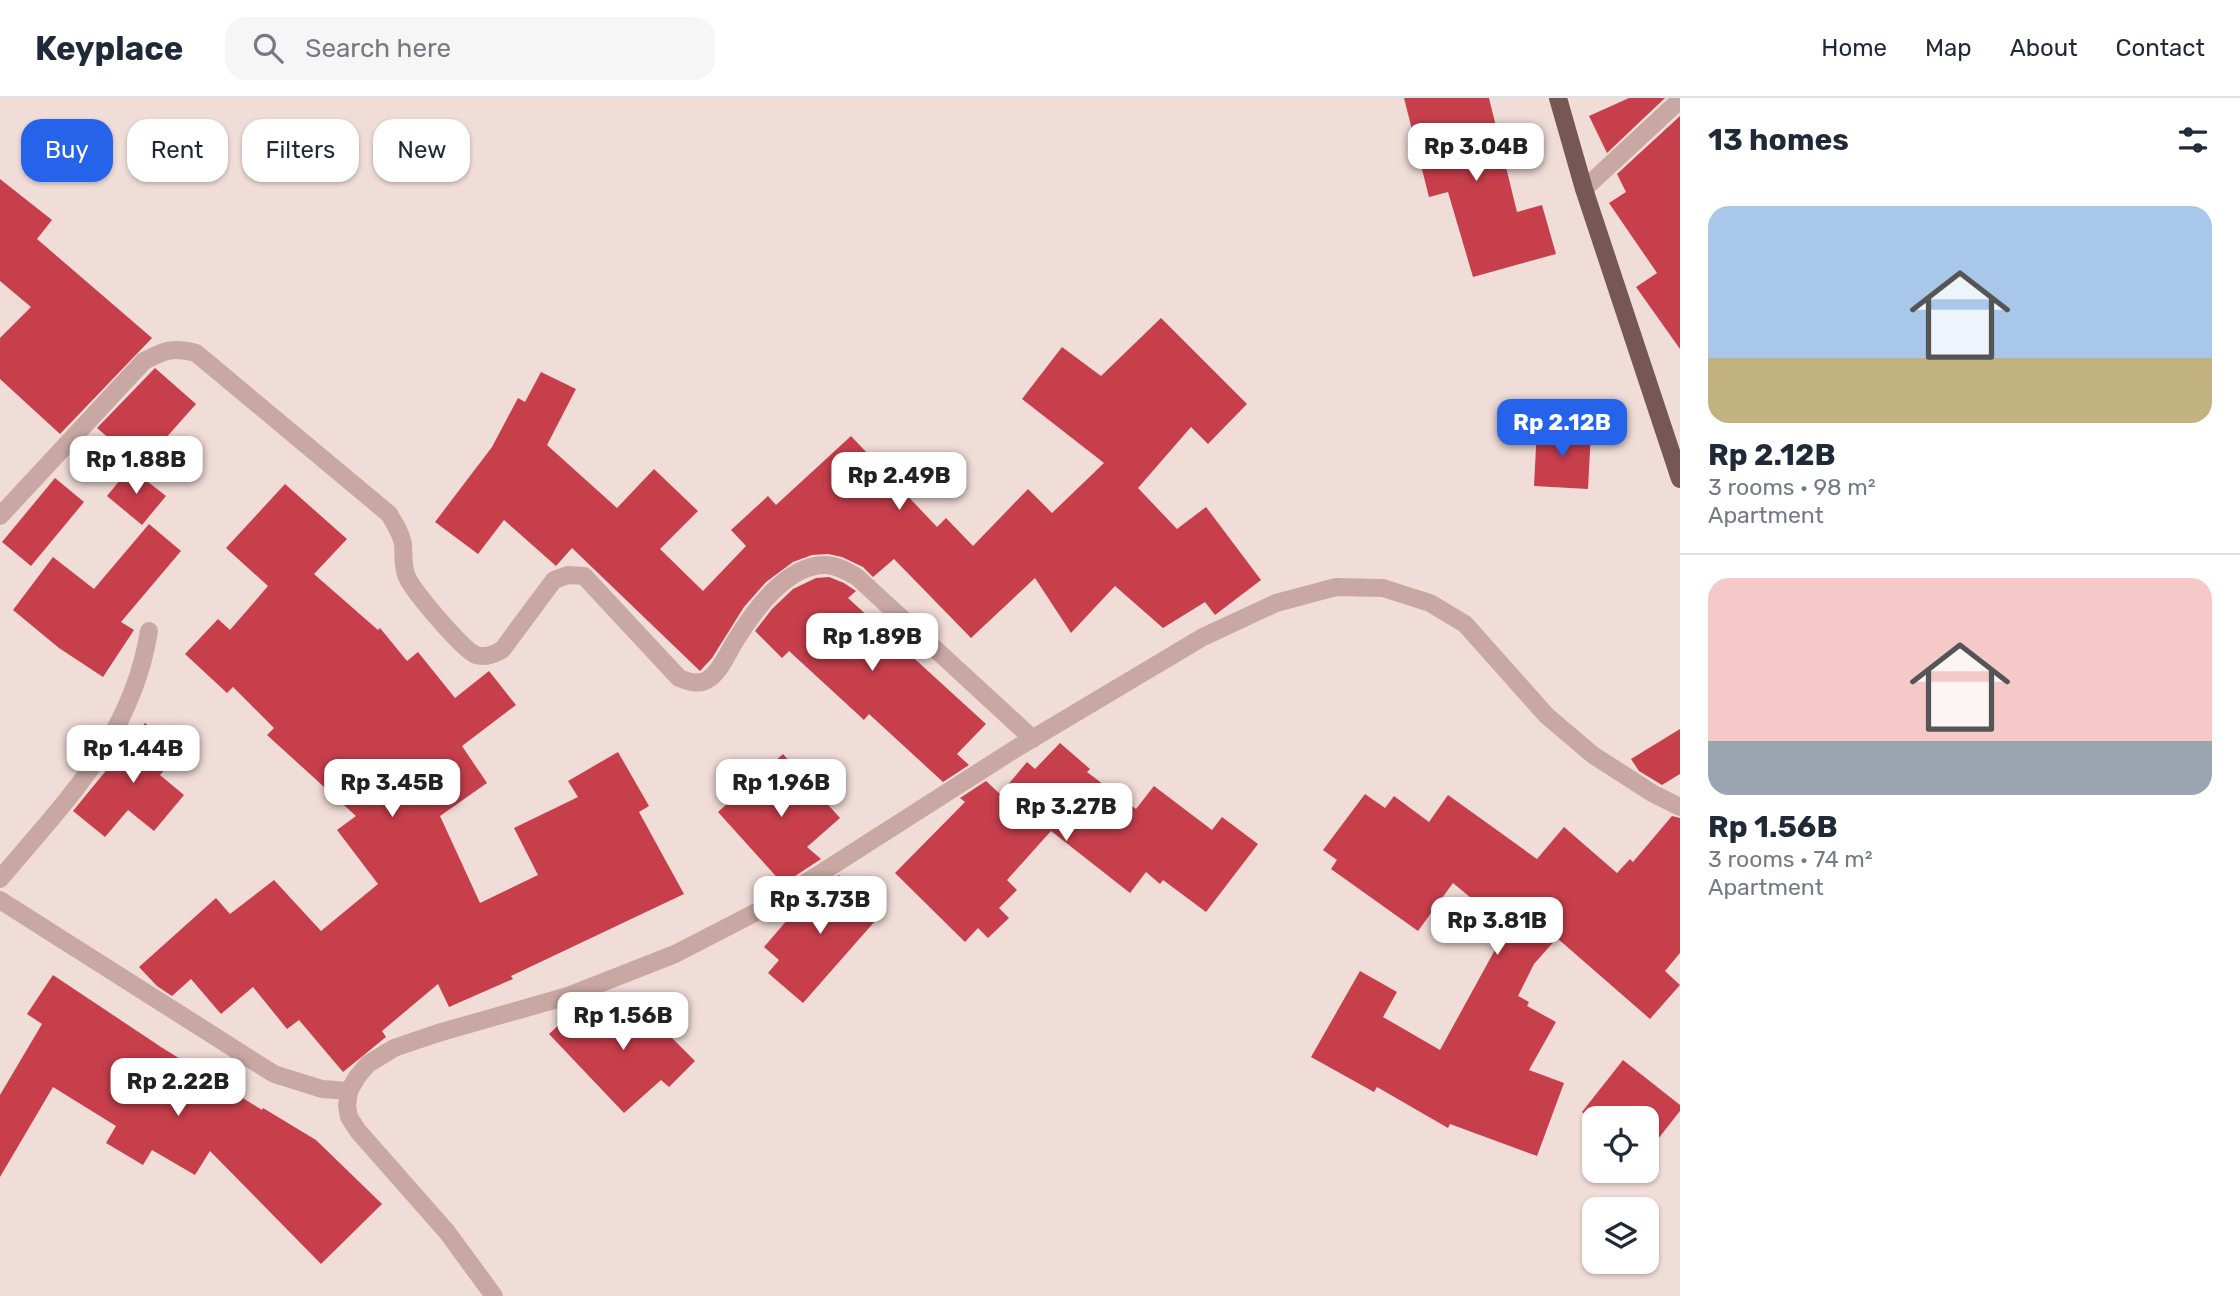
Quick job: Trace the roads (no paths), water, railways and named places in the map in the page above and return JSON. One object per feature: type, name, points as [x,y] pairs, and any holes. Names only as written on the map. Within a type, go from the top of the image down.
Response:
[{"type":"main road","points":[[1558,98],[1584,189],[1677,457],[1680,479]]},
{"type":"street","points":[[1584,189],[1680,100]]},
{"type":"street","points":[[0,516],[144,361],[164,351],[179,349],[196,353],[389,514],[398,527],[406,576],[414,589],[466,649],[478,655],[492,655],[502,650],[554,580],[568,575],[584,576],[679,678],[698,683],[709,680],[745,625],[788,578],[810,567],[827,565],[843,568],[857,577],[1033,738]]},
{"type":"street","points":[[494,1296],[447,1232],[358,1131],[349,1117],[349,1091],[368,1064],[394,1048],[568,996],[675,954],[774,903],[1033,738],[1203,637],[1276,603],[1336,587],[1383,588],[1430,603],[1465,624],[1548,716],[1586,749],[1652,793],[1680,807]]},
{"type":"street","points":[[0,879],[91,771],[124,716],[144,664],[149,631]]},
{"type":"street","points":[[0,901],[274,1074],[322,1089],[349,1091]]}]
